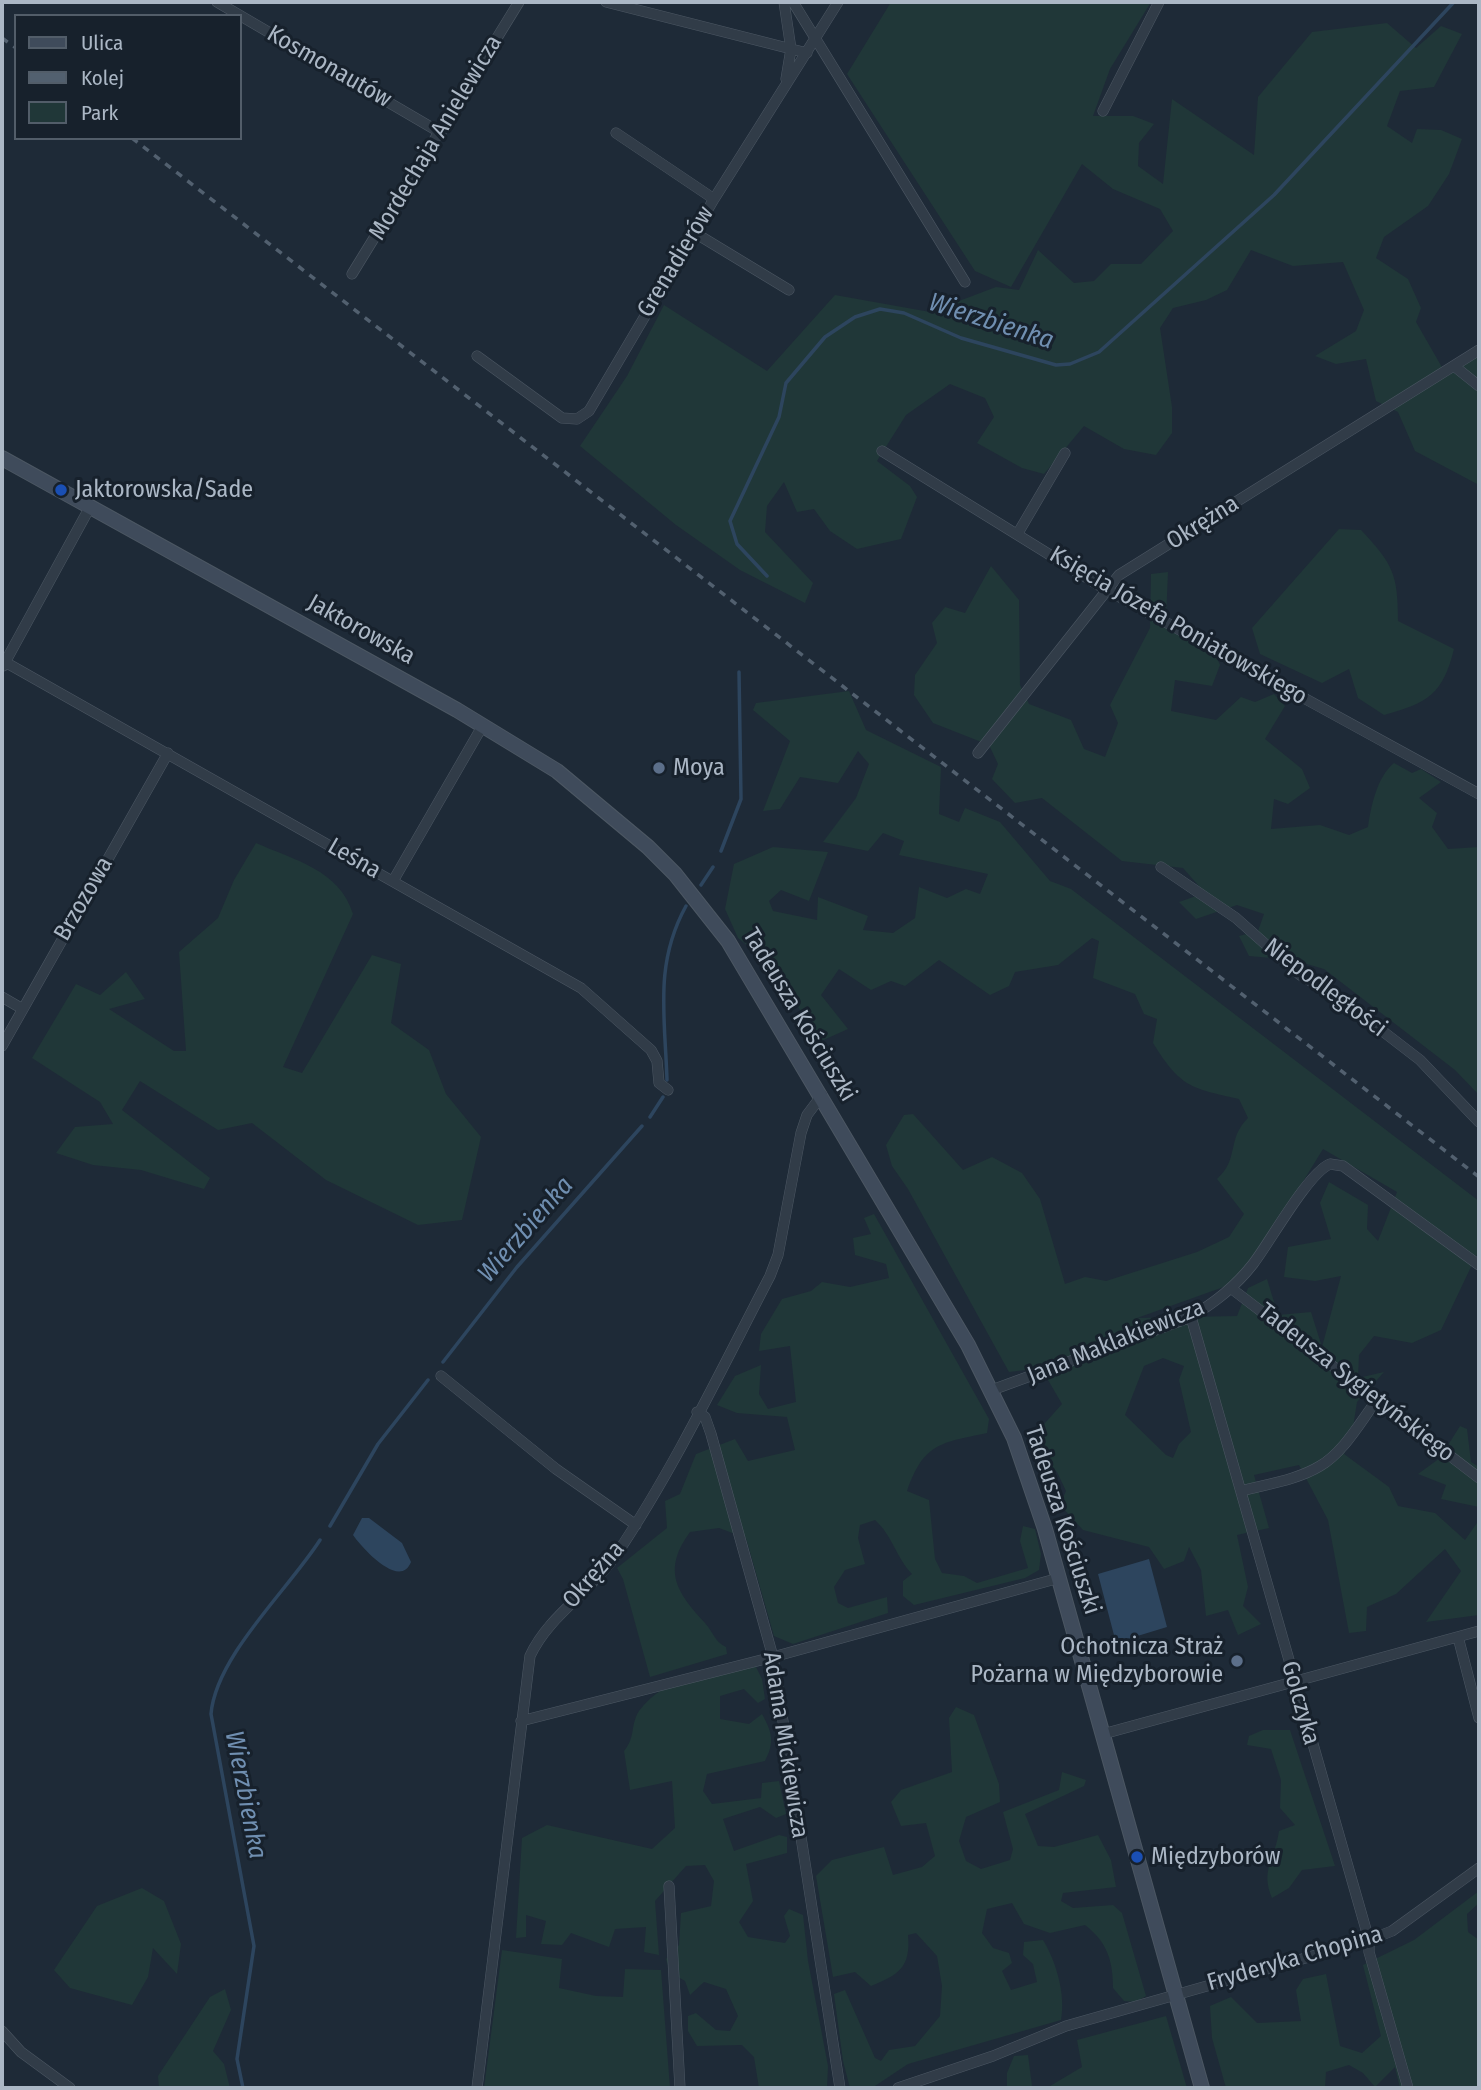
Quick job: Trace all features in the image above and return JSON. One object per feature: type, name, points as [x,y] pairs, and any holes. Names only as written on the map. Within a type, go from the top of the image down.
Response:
[{"type":"main road","name":"Jaktorowska","points":[[2,458],[483,725],[589,794],[675,874]]},
{"type":"main road","name":"Tadeusza Kościuszki","points":[[675,874],[728,940],[822,1095],[992,1390],[1031,1482],[1202,2088]]},
{"type":"street","name":"Kosmonautów","points":[[217,2],[238,14]]},
{"type":"street","name":"Mordechaja Anielewicza","points":[[352,274],[519,2]]},
{"type":"street","points":[[606,2],[807,53]]},
{"type":"street","points":[[784,2],[791,48],[785,83]]},
{"type":"street","points":[[793,2],[965,282]]},
{"type":"street","name":"Grenadierów","points":[[477,356],[562,418],[577,419],[589,411],[714,199],[838,2]]},
{"type":"street","points":[[1103,111],[1159,2]]},
{"type":"street","name":"Kosmonautów","points":[[242,17],[441,133]]},
{"type":"street","points":[[616,133],[714,199]]},
{"type":"street","points":[[695,233],[789,290]]},
{"type":"street","name":"Okrężna","points":[[978,753],[1105,589],[1119,575],[1479,350]]},
{"type":"street","points":[[1454,366],[1479,386]]},
{"type":"street","name":"Księcia Józefa Poniatowskiego","points":[[882,451],[1105,589],[1479,794]]},
{"type":"street","points":[[1018,533],[1065,453]]},
{"type":"street","points":[[3,665],[90,507]]},
{"type":"street","name":"Leśna","points":[[3,665],[168,753],[580,988],[651,1050],[657,1061],[659,1083],[668,1090]]},
{"type":"street","points":[[393,881],[483,725]]},
{"type":"street","name":"Brzozowa","points":[[2,1046],[21,1008],[168,753]]},
{"type":"street","name":"Niepodległości","points":[[1161,867],[1236,918],[1300,975],[1337,996],[1420,1060],[1479,1122]]},
{"type":"street","points":[[2,997],[21,1008]]},
{"type":"street","name":"Okrężna","points":[[477,2088],[530,1656],[536,1643],[563,1611],[605,1570],[636,1525],[774,1266],[801,1133],[807,1115],[822,1095]]},
{"type":"street","name":"Jana Maklakiewicza","points":[[992,1390],[1191,1317],[1232,1289],[1320,1171],[1330,1164],[1343,1166],[1479,1265]]},
{"type":"street","name":"Tadeusza Sygietyńskiego","points":[[1232,1289],[1479,1478]]},
{"type":"street","name":"Golczyka","points":[[1191,1317],[1369,1940],[1369,1952],[1408,2088]]},
{"type":"street","points":[[441,1376],[556,1469],[636,1525]]},
{"type":"street","points":[[1241,1491],[1298,1476],[1321,1466],[1337,1452],[1377,1400]]},
{"type":"street","name":"Adama Mickiewicza","points":[[697,1412],[705,1418],[711,1434],[773,1657],[840,2088]]},
{"type":"street","points":[[521,1721],[773,1657],[1059,1578]]},
{"type":"street","points":[[1103,1734],[1479,1631]]},
{"type":"street","points":[[1458,1637],[1479,1718]]},
{"type":"street","name":"Fryderyka Chopina","points":[[898,2088],[993,2056],[1066,2026],[1369,1940],[1392,1931],[1479,1868]]},
{"type":"street","points":[[669,1886],[680,2088]]},
{"type":"street","points":[[2,2031],[21,2052],[70,2088]]},
{"type":"green space","points":[[891,2],[1151,2],[1110,69],[1093,116],[1133,116],[1154,124],[1139,143],[1138,166],[1163,184],[1172,99],[1254,155],[1258,97],[1312,32],[1387,23],[1416,48],[1441,26],[1462,34],[1434,87],[1400,91],[1387,126],[1412,143],[1417,129],[1441,130],[1462,139],[1449,174],[1428,206],[1384,237],[1376,258],[1408,279],[1421,308],[1416,322],[1447,376],[1479,356],[1479,485],[1415,451],[1398,412],[1376,401],[1366,359],[1336,364],[1315,356],[1356,331],[1364,310],[1343,262],[1293,266],[1251,250],[1227,290],[1206,300],[1173,308],[1160,328],[1172,407],[1172,433],[1156,455],[1124,449],[1084,426],[1044,474],[1022,468],[977,443],[994,417],[985,398],[950,384],[906,415],[877,461],[910,486],[917,497],[901,539],[857,549],[830,531],[814,509],[797,512],[784,482],[767,506],[765,532],[813,583],[805,603],[740,570],[676,525],[580,446],[627,376],[664,305],[767,371],[835,295],[930,312],[996,287],[1019,290],[1038,250],[1074,283],[1094,281],[1111,264],[1141,264],[1173,231],[1160,209],[1113,189],[1082,164],[1011,287],[975,271],[847,74]]},
{"type":"green space","points":[[1339,529],[1361,530],[1387,561],[1395,581],[1398,621],[1454,649],[1445,677],[1439,686],[1423,701],[1412,706],[1384,715],[1358,698],[1349,669],[1322,683],[1260,654],[1252,628]]},
{"type":"green space","points":[[991,566],[1019,600],[1020,685],[1029,704],[1071,720],[1084,749],[1105,757],[1118,723],[1110,705],[1150,628],[1151,574],[1168,572],[1166,620],[1212,646],[1220,665],[1212,686],[1175,680],[1171,711],[1216,720],[1241,697],[1255,702],[1274,694],[1285,706],[1265,739],[1302,769],[1310,788],[1288,804],[1274,799],[1271,829],[1320,825],[1349,835],[1368,827],[1379,784],[1394,763],[1412,773],[1421,769],[1441,782],[1419,798],[1437,813],[1432,827],[1448,849],[1479,847],[1479,1095],[1455,1070],[1324,969],[1293,960],[1249,956],[1239,936],[1258,931],[1264,914],[1237,905],[1196,919],[1179,902],[1205,893],[1183,868],[1122,861],[1042,798],[1015,803],[992,779],[998,764],[989,745],[933,723],[914,695],[915,675],[937,643],[932,623],[945,607],[965,613]]},
{"type":"green space","points":[[849,691],[866,730],[941,767],[939,814],[959,822],[965,808],[1000,822],[1050,881],[1071,889],[1479,1201],[1479,1250],[1441,1330],[1412,1343],[1374,1336],[1359,1355],[1358,1378],[1384,1372],[1357,1402],[1351,1440],[1344,1454],[1389,1487],[1398,1506],[1435,1513],[1465,1540],[1479,1520],[1479,1615],[1426,1622],[1461,1571],[1445,1549],[1396,1594],[1367,1607],[1366,1631],[1349,1633],[1328,1520],[1299,1465],[1254,1475],[1269,1528],[1237,1535],[1248,1587],[1243,1606],[1261,1624],[1238,1635],[1228,1610],[1206,1616],[1201,1570],[1189,1547],[1184,1561],[1164,1569],[1149,1547],[1083,1530],[1060,1505],[1066,1491],[1057,1472],[1039,1456],[1037,1432],[1062,1404],[1041,1368],[1009,1372],[908,1189],[892,1166],[886,1145],[904,1115],[913,1114],[963,1170],[992,1157],[1022,1173],[1040,1199],[1065,1284],[1085,1277],[1106,1281],[1197,1252],[1229,1237],[1244,1214],[1217,1179],[1228,1164],[1237,1134],[1248,1118],[1239,1099],[1209,1092],[1180,1078],[1153,1043],[1157,1019],[1144,1014],[1135,994],[1093,978],[1099,941],[1092,938],[1058,965],[1015,972],[1009,986],[990,995],[939,960],[905,986],[891,981],[871,990],[839,969],[821,995],[848,1029],[819,1042],[775,968],[738,938],[725,909],[734,864],[773,847],[828,852],[809,901],[781,890],[769,901],[773,911],[817,920],[818,897],[868,916],[863,930],[893,933],[915,918],[919,887],[947,898],[966,889],[980,894],[988,874],[899,855],[904,841],[883,833],[868,851],[823,842],[856,798],[869,764],[858,751],[838,783],[800,777],[780,809],[763,811],[790,741],[753,710],[756,703]],"holes":[[[1323,1149],[1397,1192],[1378,1241],[1367,1229],[1368,1205],[1329,1182],[1320,1203],[1331,1239],[1288,1247],[1284,1277],[1315,1281],[1341,1276],[1322,1347],[1311,1312],[1278,1315],[1267,1279],[1248,1288],[1237,1316],[1137,1318],[1232,1284],[1264,1245]],[[1163,1358],[1184,1366],[1179,1380],[1191,1432],[1179,1444],[1173,1458],[1166,1455],[1125,1415],[1144,1366]]]},
{"type":"green space","points":[[256,843],[300,861],[327,877],[347,899],[353,914],[283,1067],[302,1073],[372,955],[401,964],[391,1023],[429,1050],[446,1094],[481,1137],[462,1220],[418,1225],[326,1180],[252,1123],[218,1130],[140,1081],[122,1110],[210,1178],[204,1189],[141,1170],[93,1165],[56,1153],[75,1127],[113,1124],[100,1102],[32,1058],[76,984],[100,995],[126,972],[145,999],[109,1009],[174,1051],[186,1051],[179,952],[218,918],[234,880]]},
{"type":"green space","points":[[874,1214],[989,1419],[987,1433],[936,1448],[927,1454],[913,1475],[907,1491],[929,1500],[935,1559],[942,1573],[964,1576],[977,1583],[1028,1568],[1020,1541],[1023,1526],[1035,1529],[1041,1554],[1039,1570],[1025,1578],[914,1605],[903,1596],[903,1581],[912,1574],[886,1532],[875,1520],[860,1525],[858,1538],[865,1564],[845,1570],[834,1587],[838,1603],[848,1608],[887,1597],[888,1613],[793,1644],[774,1636],[746,1538],[719,1528],[690,1532],[676,1558],[676,1580],[686,1601],[716,1639],[726,1647],[727,1654],[650,1677],[623,1579],[617,1568],[667,1528],[665,1501],[680,1494],[696,1454],[735,1439],[748,1461],[795,1450],[787,1417],[737,1413],[717,1405],[735,1376],[761,1365],[759,1394],[768,1409],[796,1402],[790,1346],[759,1351],[761,1334],[782,1299],[811,1291],[822,1282],[850,1287],[889,1278],[886,1264],[855,1255],[853,1238],[871,1234],[864,1218]]},
{"type":"green space","points":[[1460,1426],[1467,1429],[1471,1462],[1479,1467],[1479,1507],[1441,1499],[1446,1485],[1418,1474],[1440,1458]]},
{"type":"green space","points":[[754,1663],[762,1679],[765,1699],[758,1703],[744,1689],[720,1696],[720,1719],[749,1724],[762,1714],[771,1737],[768,1754],[765,1761],[707,1774],[703,1791],[712,1804],[761,1798],[762,1783],[779,1781],[786,1814],[776,1818],[760,1807],[723,1819],[734,1851],[779,1835],[787,1837],[787,1853],[746,1864],[753,1901],[739,1922],[748,1937],[785,1943],[790,1936],[784,1916],[789,1909],[803,1915],[808,1961],[828,2066],[827,2087],[823,2088],[759,2088],[754,2057],[742,2045],[697,2046],[688,2031],[688,2016],[696,2013],[716,2030],[730,2031],[738,2016],[726,1989],[704,1982],[690,1995],[685,1981],[670,1972],[666,1959],[679,1945],[681,1913],[711,1906],[714,1881],[705,1865],[686,1866],[655,1901],[659,1955],[644,1952],[646,1927],[615,1929],[609,1947],[571,1933],[562,1945],[541,1944],[546,1921],[526,1915],[526,1937],[516,1938],[522,1838],[547,1825],[652,1849],[675,1828],[672,1781],[630,1790],[624,1751],[630,1741],[639,1711],[650,1699],[677,1682]]},
{"type":"green space","points":[[956,1707],[974,1715],[999,1784],[1000,1802],[966,1817],[959,1841],[966,1861],[981,1869],[1010,1860],[1013,1849],[1003,1812],[1059,1790],[1062,1772],[1086,1780],[1084,1786],[1025,1814],[1038,1846],[1054,1847],[1098,1835],[1111,1860],[1116,1887],[1063,1893],[1061,1901],[1073,1908],[1113,1905],[1122,1913],[1146,1996],[1136,2002],[1124,2001],[1113,1988],[1112,1969],[1104,1945],[1085,1925],[1050,1933],[1024,1924],[1012,1903],[987,1909],[982,1933],[993,1948],[1009,1953],[1012,1963],[1002,1971],[1011,1990],[1037,1982],[1033,1964],[1023,1955],[1024,1942],[1043,1940],[1059,1979],[1061,2020],[908,2064],[872,2088],[850,2088],[843,2061],[834,1994],[845,1990],[875,2058],[881,2061],[889,2050],[915,2046],[940,2016],[942,1986],[937,1956],[916,1933],[908,1935],[905,1963],[889,1978],[871,1986],[855,1972],[833,1977],[816,1876],[832,1860],[884,1847],[893,1875],[922,1867],[935,1856],[926,1823],[901,1826],[891,1802],[901,1790],[952,1772],[949,1718]]},
{"type":"green space","points":[[1263,1730],[1290,1730],[1335,1866],[1302,1870],[1289,1888],[1272,1898],[1267,1880],[1279,1831],[1295,1825],[1280,1808],[1281,1780],[1271,1749],[1247,1745],[1249,1736]]},
{"type":"green space","points":[[142,1888],[164,1901],[181,1944],[177,1974],[153,1948],[148,1977],[132,2005],[70,1988],[54,1970],[97,1906]]},
{"type":"green space","points":[[1479,1891],[1479,1903],[1467,1914],[1468,1932],[1479,1940],[1479,2088],[1400,2088],[1395,2067],[1375,2087],[1363,2073],[1349,2065],[1326,2072],[1325,2088],[1226,2088],[1212,2038],[1210,2006],[1231,1997],[1257,2023],[1301,2021],[1296,1990],[1303,1979],[1326,1974],[1340,2046],[1362,2053],[1381,2036],[1363,1965],[1414,1940]]},
{"type":"green space","points":[[502,1950],[562,1959],[559,1988],[596,1996],[623,1997],[625,1969],[661,1970],[670,2088],[484,2088]]},
{"type":"green space","points":[[225,1989],[231,2010],[213,2051],[224,2064],[230,2088],[159,2088],[158,2076],[210,1997]]},
{"type":"green space","points":[[1166,2016],[1187,2088],[1007,2088],[1007,2073],[1014,2056],[1028,2055],[1032,2086],[1050,2086],[1082,2067],[1077,2040]]},
{"type":"water","points":[[362,1518],[369,1518],[402,1543],[411,1562],[406,1569],[399,1571],[381,1564],[358,1541],[353,1535]]},
{"type":"water","points":[[1149,1559],[1167,1627],[1121,1641],[1115,1639],[1098,1574]]},
{"type":"waterway","name":"Wierzbienka","points":[[767,576],[737,544],[730,521],[779,417],[786,383],[825,337],[855,317],[880,309],[904,313],[961,338],[1056,365],[1070,364],[1099,352],[1274,195],[1454,2]]},
{"type":"waterway","name":"Wierzbienka","points":[[721,851],[741,799],[739,672]]},
{"type":"waterway","name":"Wierzbienka","points":[[701,885],[713,867]]},
{"type":"waterway","name":"Wierzbienka","points":[[667,1080],[665,970],[669,949],[686,906]]},
{"type":"waterway","name":"Wierzbienka","points":[[650,1117],[663,1097]]},
{"type":"waterway","name":"Wierzbienka","points":[[443,1362],[517,1267],[642,1126]]},
{"type":"waterway","name":"Wierzbienka","points":[[330,1526],[378,1444],[428,1380]]},
{"type":"waterway","name":"Wierzbienka","points":[[243,2088],[237,2059],[254,1946],[211,1714],[216,1692],[239,1647],[320,1540]]},
{"type":"railway","points":[[2,38],[14,47]]},
{"type":"railway","points":[[135,140],[1479,1177]]},
{"type":"place","name":"Jaktorowska/Sade","points":[[61,490]]},
{"type":"place","name":"Moya","points":[[659,768]]},
{"type":"place","name":"Ochotnicza Straż Pożarna w Międzyborowie","points":[[1237,1661]]},
{"type":"place","name":"Międzyborów","points":[[1137,1857]]}]
